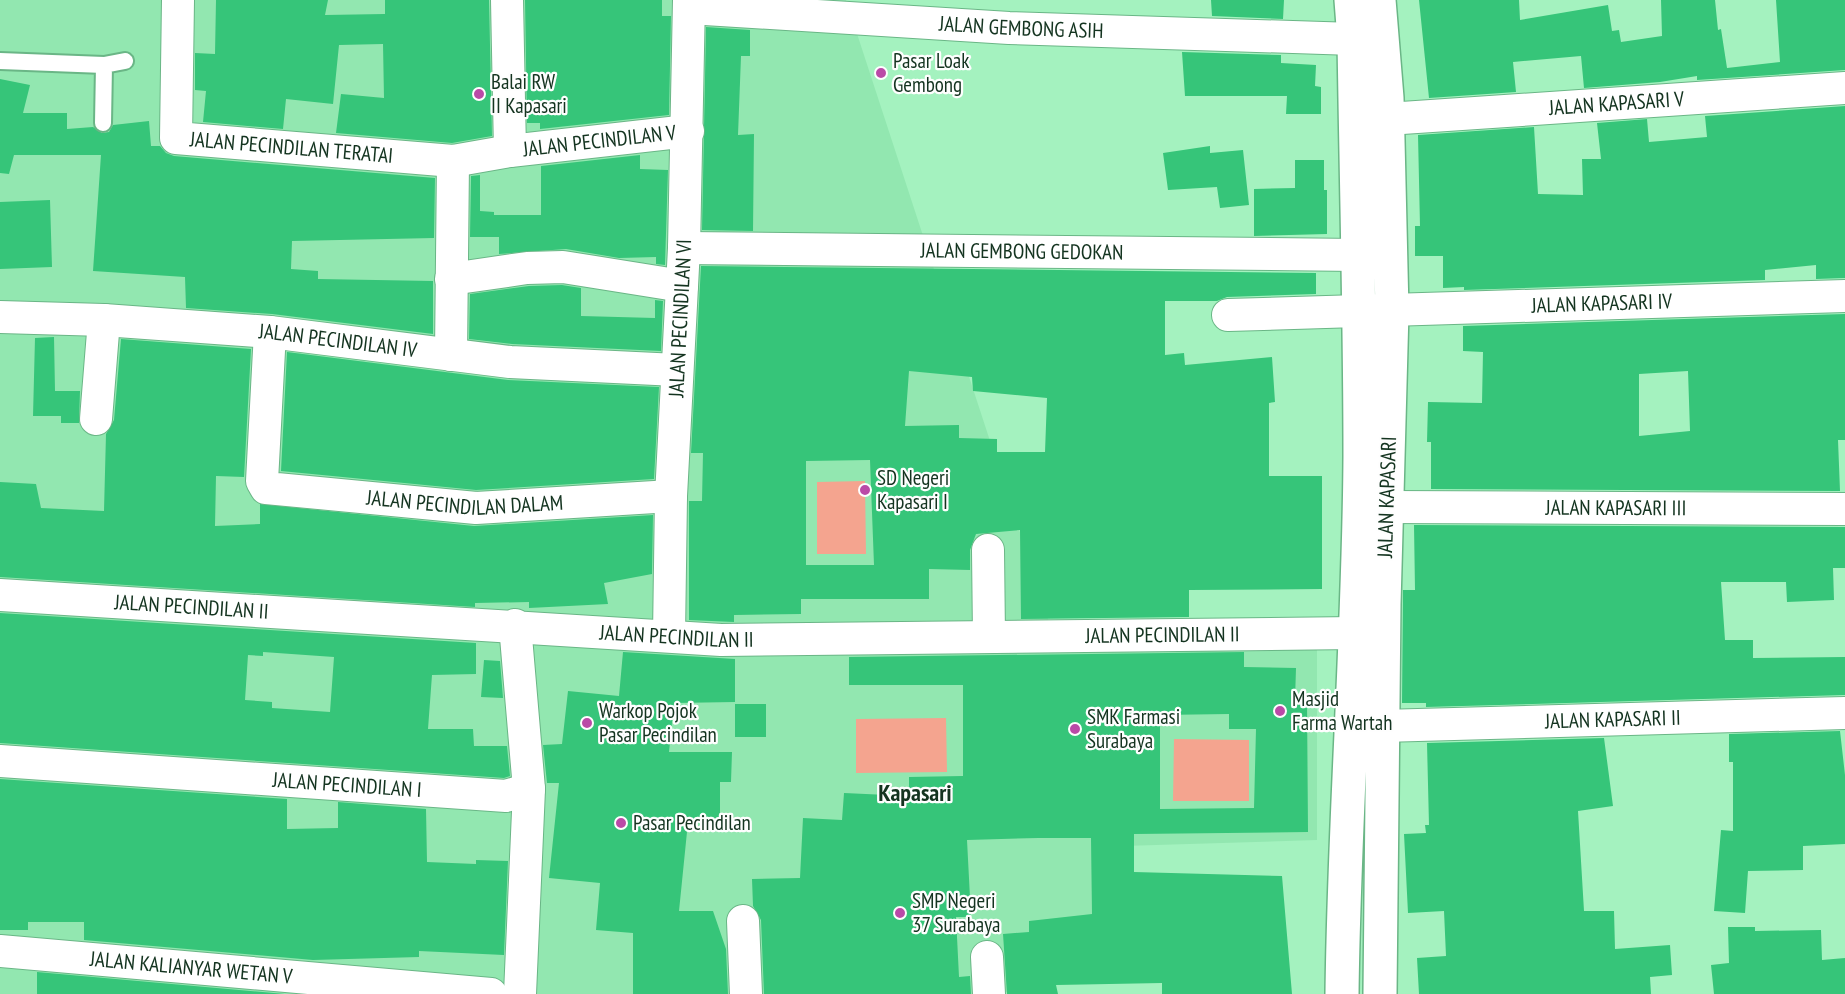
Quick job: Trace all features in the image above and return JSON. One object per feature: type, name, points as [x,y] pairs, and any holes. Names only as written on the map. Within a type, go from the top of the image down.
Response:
[{"type":"highway","name":"JALAN KAPASARI","points":[[1342,994],[1343,882],[1356,633],[1360,456],[1354,39],[1351,0]]},
{"type":"highway","name":"JALAN KAPASARI","points":[[1379,0],[1387,119],[1392,310],[1382,726],[1380,994]]},
{"type":"street","name":"JALAN PECINDILAN TERATAI","points":[[178,0],[176,138],[453,161],[510,151]]},
{"type":"street","points":[[507,0],[510,151]]},
{"type":"street","name":"JALAN GEMBONG ASIH","points":[[689,4],[1009,28],[1354,39]]},
{"type":"street","name":"JALAN PECINDILAN VI","points":[[669,636],[671,495],[688,131],[689,4]]},
{"type":"street","name":"JALAN KAPASARI V","points":[[1387,119],[1845,88]]},
{"type":"street","name":"JALAN PECINDILAN V","points":[[510,151],[688,131]]},
{"type":"street","points":[[451,355],[453,161]]},
{"type":"street","name":"JALAN GEMBONG GEDOKAN","points":[[684,248],[1358,255]]},
{"type":"street","points":[[451,279],[526,268],[563,267],[682,286]]},
{"type":"street","name":"JALAN KAPASARI IV","points":[[1228,315],[1845,296]]},
{"type":"street","name":"JALAN PECINDILAN IV","points":[[0,316],[104,320],[270,332],[510,362],[677,370]]},
{"type":"street","points":[[96,419],[104,320]]},
{"type":"street","name":"JALAN PECINDILAN DALAM","points":[[270,332],[262,481],[266,488],[476,508],[671,495]]},
{"type":"street","name":"JALAN KAPASARI III","points":[[1386,507],[1845,509]]},
{"type":"street","points":[[988,550],[989,637]]},
{"type":"street","name":"JALAN PECINDILAN II","points":[[0,595],[515,625],[720,640],[1356,633]]},
{"type":"street","points":[[515,625],[529,789],[520,994]]},
{"type":"street","name":"JALAN KAPASARI II","points":[[1382,726],[1845,713]]},
{"type":"street","name":"JALAN PECINDILAN I","points":[[0,761],[506,796],[529,789]]},
{"type":"street","points":[[743,921],[746,994]]},
{"type":"street","name":"JALAN KALIANYAR WETAN V","points":[[0,951],[392,989],[491,994]]},
{"type":"street","points":[[987,957],[990,994]]},
{"type":"lane","points":[[0,61],[104,65],[125,61]]},
{"type":"lane","points":[[103,123],[104,65]]},
{"type":"shaded area","points":[[0,0],[846,0],[1057,646],[1317,646],[1317,840],[1123,846],[1157,952],[999,994],[0,994]]},
{"type":"shaded area","points":[[865,481],[866,554],[817,554],[817,482]]},
{"type":"shaded area","points":[[946,718],[947,772],[856,773],[856,719]]},
{"type":"shaded area","points":[[1174,739],[1249,740],[1249,801],[1173,801]]},
{"type":"building","points":[[216,0],[328,0],[325,15],[385,14],[385,0],[489,0],[492,136],[452,143],[336,133],[341,94],[384,98],[383,44],[339,45],[333,104],[286,99],[283,129],[203,122],[206,91],[195,90],[195,53],[215,54]]},
{"type":"building","points":[[525,0],[662,0],[662,16],[671,16],[669,115],[540,129],[540,123],[527,123]]},
{"type":"building","points":[[1211,0],[1284,0],[1283,19],[1212,16]]},
{"type":"building","points":[[1419,0],[1519,0],[1520,20],[1608,5],[1612,31],[1619,30],[1621,42],[1662,36],[1661,0],[1715,0],[1718,30],[1721,29],[1727,68],[1780,62],[1776,0],[1845,0],[1845,70],[1697,80],[1697,76],[1660,82],[1584,88],[1581,56],[1513,62],[1516,92],[1429,98]]},
{"type":"building","points":[[706,27],[750,30],[750,56],[741,56],[738,135],[754,134],[753,231],[702,230]]},
{"type":"building","points":[[1182,52],[1281,55],[1281,63],[1316,65],[1315,86],[1321,87],[1321,114],[1286,114],[1287,96],[1185,96]]},
{"type":"building","points":[[0,79],[30,85],[23,113],[67,113],[67,129],[93,127],[102,133],[109,132],[113,125],[149,121],[151,146],[160,146],[166,153],[174,156],[435,178],[434,238],[292,241],[291,269],[318,271],[318,279],[433,281],[433,334],[272,314],[186,308],[185,277],[93,271],[101,155],[14,155],[9,174],[0,173]]},
{"type":"building","points":[[1845,106],[1845,278],[1816,279],[1816,265],[1765,270],[1765,280],[1464,290],[1464,287],[1443,288],[1443,256],[1415,256],[1415,226],[1420,226],[1418,135],[1534,127],[1538,194],[1583,195],[1582,159],[1601,159],[1597,123],[1647,119],[1649,142],[1707,137],[1705,116]]},
{"type":"building","points":[[1210,146],[1210,153],[1243,150],[1249,205],[1220,208],[1217,187],[1168,190],[1163,153]]},
{"type":"building","points":[[640,155],[640,169],[668,170],[665,265],[656,264],[656,257],[619,258],[566,249],[499,254],[499,237],[470,237],[471,176],[480,175],[480,211],[494,212],[494,215],[541,215],[541,166]]},
{"type":"building","points":[[1295,160],[1324,160],[1327,234],[1254,236],[1254,189],[1295,188]]},
{"type":"building","points":[[50,200],[52,267],[0,269],[0,202]]},
{"type":"building","points":[[701,266],[1316,273],[1316,294],[1227,297],[1217,301],[1165,301],[1165,355],[1184,353],[1185,365],[1272,357],[1275,402],[1269,403],[1269,476],[1322,476],[1322,589],[1189,590],[1189,617],[1021,619],[1020,530],[976,534],[970,550],[970,570],[929,569],[929,599],[801,599],[801,614],[734,615],[734,622],[689,620],[689,501],[702,501],[703,453],[691,453]],"holes":[[[909,371],[972,377],[973,391],[1047,398],[1045,452],[997,452],[997,439],[959,438],[959,425],[905,426]],[[870,460],[874,565],[806,565],[806,461]]]},
{"type":"building","points":[[562,285],[581,288],[581,316],[655,318],[655,300],[663,301],[661,351],[512,344],[469,339],[470,294],[529,286]]},
{"type":"building","points":[[1845,314],[1845,440],[1838,440],[1840,491],[1431,489],[1431,442],[1427,442],[1428,402],[1482,403],[1483,352],[1463,351],[1463,326]],"holes":[[[1688,371],[1690,431],[1639,436],[1639,374]]]},
{"type":"building","points":[[54,337],[55,391],[80,391],[79,423],[61,423],[61,416],[33,416],[35,338]]},
{"type":"building","points":[[121,339],[251,349],[244,477],[216,476],[215,526],[260,524],[260,504],[474,526],[653,515],[652,574],[604,583],[608,604],[529,608],[529,602],[475,603],[475,607],[0,577],[0,482],[36,484],[41,508],[104,511],[106,434],[114,420]]},
{"type":"building","points":[[287,352],[508,380],[659,387],[654,479],[476,490],[281,471]]},
{"type":"building","points":[[1414,525],[1845,527],[1845,568],[1833,568],[1834,600],[1787,602],[1786,582],[1721,582],[1725,640],[1753,640],[1753,658],[1845,657],[1845,695],[1426,707],[1426,703],[1402,703],[1403,590],[1415,590]]},
{"type":"building","points":[[0,613],[476,643],[476,674],[432,675],[428,729],[473,729],[474,746],[507,746],[510,776],[504,778],[0,743]],"holes":[[[263,652],[334,657],[330,712],[272,708],[272,702],[245,700],[248,655],[263,656]]]},
{"type":"building","name":"Pasar Pecindilan","points":[[623,652],[735,659],[735,702],[674,703],[669,752],[732,752],[731,782],[720,782],[720,822],[688,822],[679,911],[713,911],[726,949],[728,994],[633,994],[633,933],[596,930],[600,883],[549,878],[559,783],[547,783],[543,745],[562,744],[568,691],[619,696]]},
{"type":"building","points":[[1244,652],[1244,667],[1296,668],[1295,700],[1307,700],[1308,832],[1134,834],[1134,872],[1282,876],[1292,994],[1162,994],[1162,983],[1056,985],[1058,994],[1007,994],[1003,934],[1029,932],[1029,921],[1092,914],[1091,838],[1038,838],[967,840],[971,917],[956,917],[959,977],[970,976],[971,994],[764,994],[761,920],[753,906],[752,879],[800,878],[803,818],[842,820],[844,793],[909,796],[909,777],[963,776],[963,685],[849,685],[849,657]],"holes":[[[1229,714],[1229,729],[1256,729],[1254,808],[1160,809],[1160,715]]]},
{"type":"building","points":[[484,660],[500,661],[503,698],[481,697]]},
{"type":"building","points":[[735,704],[766,704],[766,737],[735,737]]},
{"type":"building","points":[[1840,731],[1845,775],[1845,844],[1803,846],[1803,870],[1748,871],[1745,913],[1714,911],[1721,830],[1733,831],[1733,762],[1729,762],[1729,734]]},
{"type":"building","points":[[1604,738],[1613,806],[1578,811],[1584,911],[1614,911],[1615,949],[1670,945],[1672,975],[1650,977],[1651,994],[1419,994],[1417,958],[1446,956],[1444,911],[1408,913],[1404,834],[1426,833],[1425,825],[1429,825],[1427,743]]},
{"type":"building","points":[[0,779],[287,799],[287,829],[338,828],[338,802],[426,809],[427,862],[476,864],[476,860],[508,861],[504,955],[419,951],[419,957],[313,960],[84,940],[84,922],[28,922],[28,930],[0,930]]},
{"type":"building","points":[[1728,927],[1755,927],[1755,931],[1821,930],[1822,960],[1845,958],[1845,994],[1714,994],[1711,965],[1729,963]]},
{"type":"building","points":[[37,972],[285,994],[37,994]]},
{"type":"place","name":"Pasar Loak Gembong","points":[[881,73]]},
{"type":"place","name":"Balai RW II Kapasari","points":[[479,94]]},
{"type":"place","name":"SD Negeri Kapasari I","points":[[865,490]]},
{"type":"place","name":"Masjid Farma Wartah","points":[[1280,711]]},
{"type":"place","name":"Warkop Pojok Pasar Pecindilan","points":[[587,723]]},
{"type":"place","name":"SMK Farmasi Surabaya","points":[[1075,729]]},
{"type":"place","name":"Pasar Pecindilan","points":[[621,823]]},
{"type":"place","name":"SMP Negeri 37 Surabaya","points":[[900,913]]},
{"type":"district","name":"Kapasari","points":[[915,793]]}]
